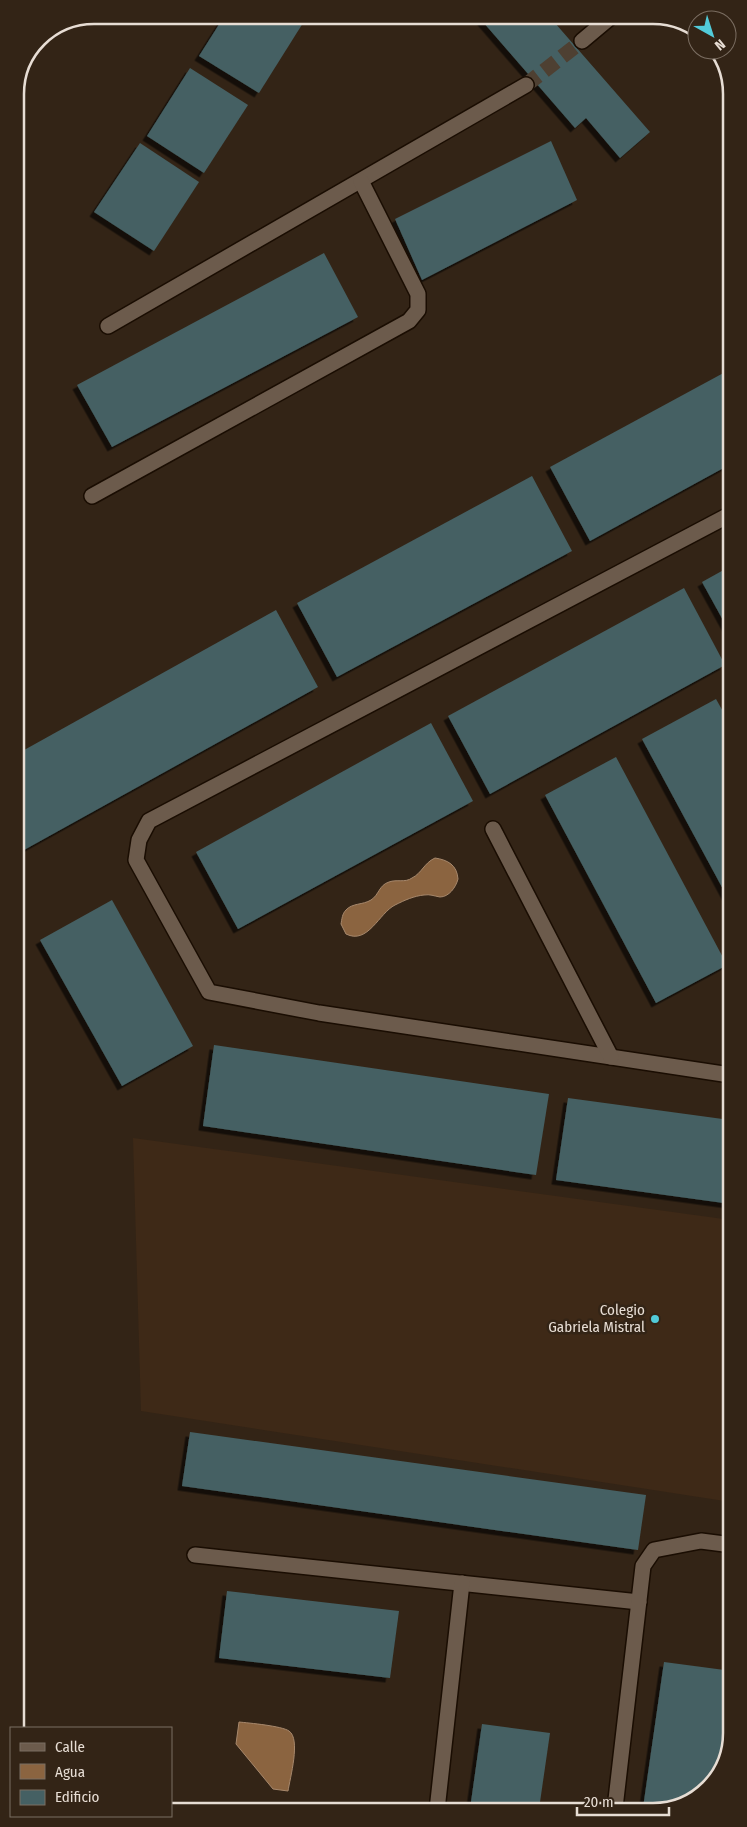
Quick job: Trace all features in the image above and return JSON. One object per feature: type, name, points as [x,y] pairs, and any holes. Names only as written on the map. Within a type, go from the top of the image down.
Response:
[{"type":"street","points":[[582,41],[603,24]]},
{"type":"street","points":[[108,326],[526,85]]},
{"type":"street","points":[[92,496],[409,321],[418,310],[418,294],[360,181]]},
{"type":"street","points":[[723,518],[149,821],[139,840],[136,860],[209,992],[318,1013],[723,1073]]},
{"type":"street","points":[[493,829],[611,1057]]},
{"type":"street","points":[[616,1803],[643,1566],[654,1550],[701,1541],[723,1543]]},
{"type":"street","points":[[195,1555],[639,1602]]},
{"type":"street","points":[[438,1803],[462,1583]]},
{"type":"shaded area","points":[[133,1138],[723,1219],[723,1501],[141,1411]]},
{"type":"water","points":[[435,858],[448,862],[456,870],[458,879],[456,885],[449,893],[443,897],[426,895],[406,900],[389,909],[367,932],[354,936],[346,934],[341,924],[342,917],[348,908],[371,900],[386,883],[412,878]]},
{"type":"water","points":[[239,1722],[285,1729],[292,1735],[294,1750],[288,1791],[273,1789],[236,1744]]},
{"type":"building","points":[[219,24],[302,24],[259,93],[199,56]]},
{"type":"building","points":[[485,24],[556,24],[650,132],[620,158],[586,118],[575,128]]},
{"type":"building","points":[[190,68],[248,105],[204,173],[147,136]]},
{"type":"building","points":[[551,141],[577,200],[422,280],[395,219]]},
{"type":"building","points":[[140,143],[199,182],[154,251],[94,212]]},
{"type":"building","points":[[324,253],[358,317],[112,447],[77,385]]},
{"type":"building","points":[[723,373],[723,468],[590,541],[550,467]]},
{"type":"building","points":[[532,476],[572,551],[337,677],[297,603]]},
{"type":"building","points":[[723,570],[723,620],[702,582]]},
{"type":"building","points":[[684,588],[723,661],[723,666],[490,794],[448,716]]},
{"type":"building","points":[[276,610],[318,687],[24,850],[24,750]]},
{"type":"building","points":[[716,699],[723,712],[723,889],[642,739]]},
{"type":"building","points":[[431,723],[473,801],[238,929],[196,852]]},
{"type":"building","points":[[616,757],[723,958],[723,967],[656,1003],[545,795]]},
{"type":"building","points":[[112,900],[193,1046],[122,1086],[40,940]]},
{"type":"building","points":[[214,1045],[549,1094],[536,1175],[203,1126]]},
{"type":"building","points":[[568,1098],[723,1119],[723,1203],[556,1180]]},
{"type":"building","points":[[190,1432],[646,1495],[638,1550],[182,1486]]},
{"type":"building","points":[[227,1591],[399,1611],[390,1678],[219,1658]]},
{"type":"building","points":[[664,1662],[723,1670],[722,1747],[720,1756],[709,1776],[692,1791],[676,1800],[662,1803],[644,1803]]},
{"type":"building","points":[[482,1724],[550,1733],[540,1803],[471,1803]]},
{"type":"tunnel","points":[[526,85],[582,41]]},
{"type":"place","name":"Colegio Gabriela Mistral","points":[[655,1319]]}]
